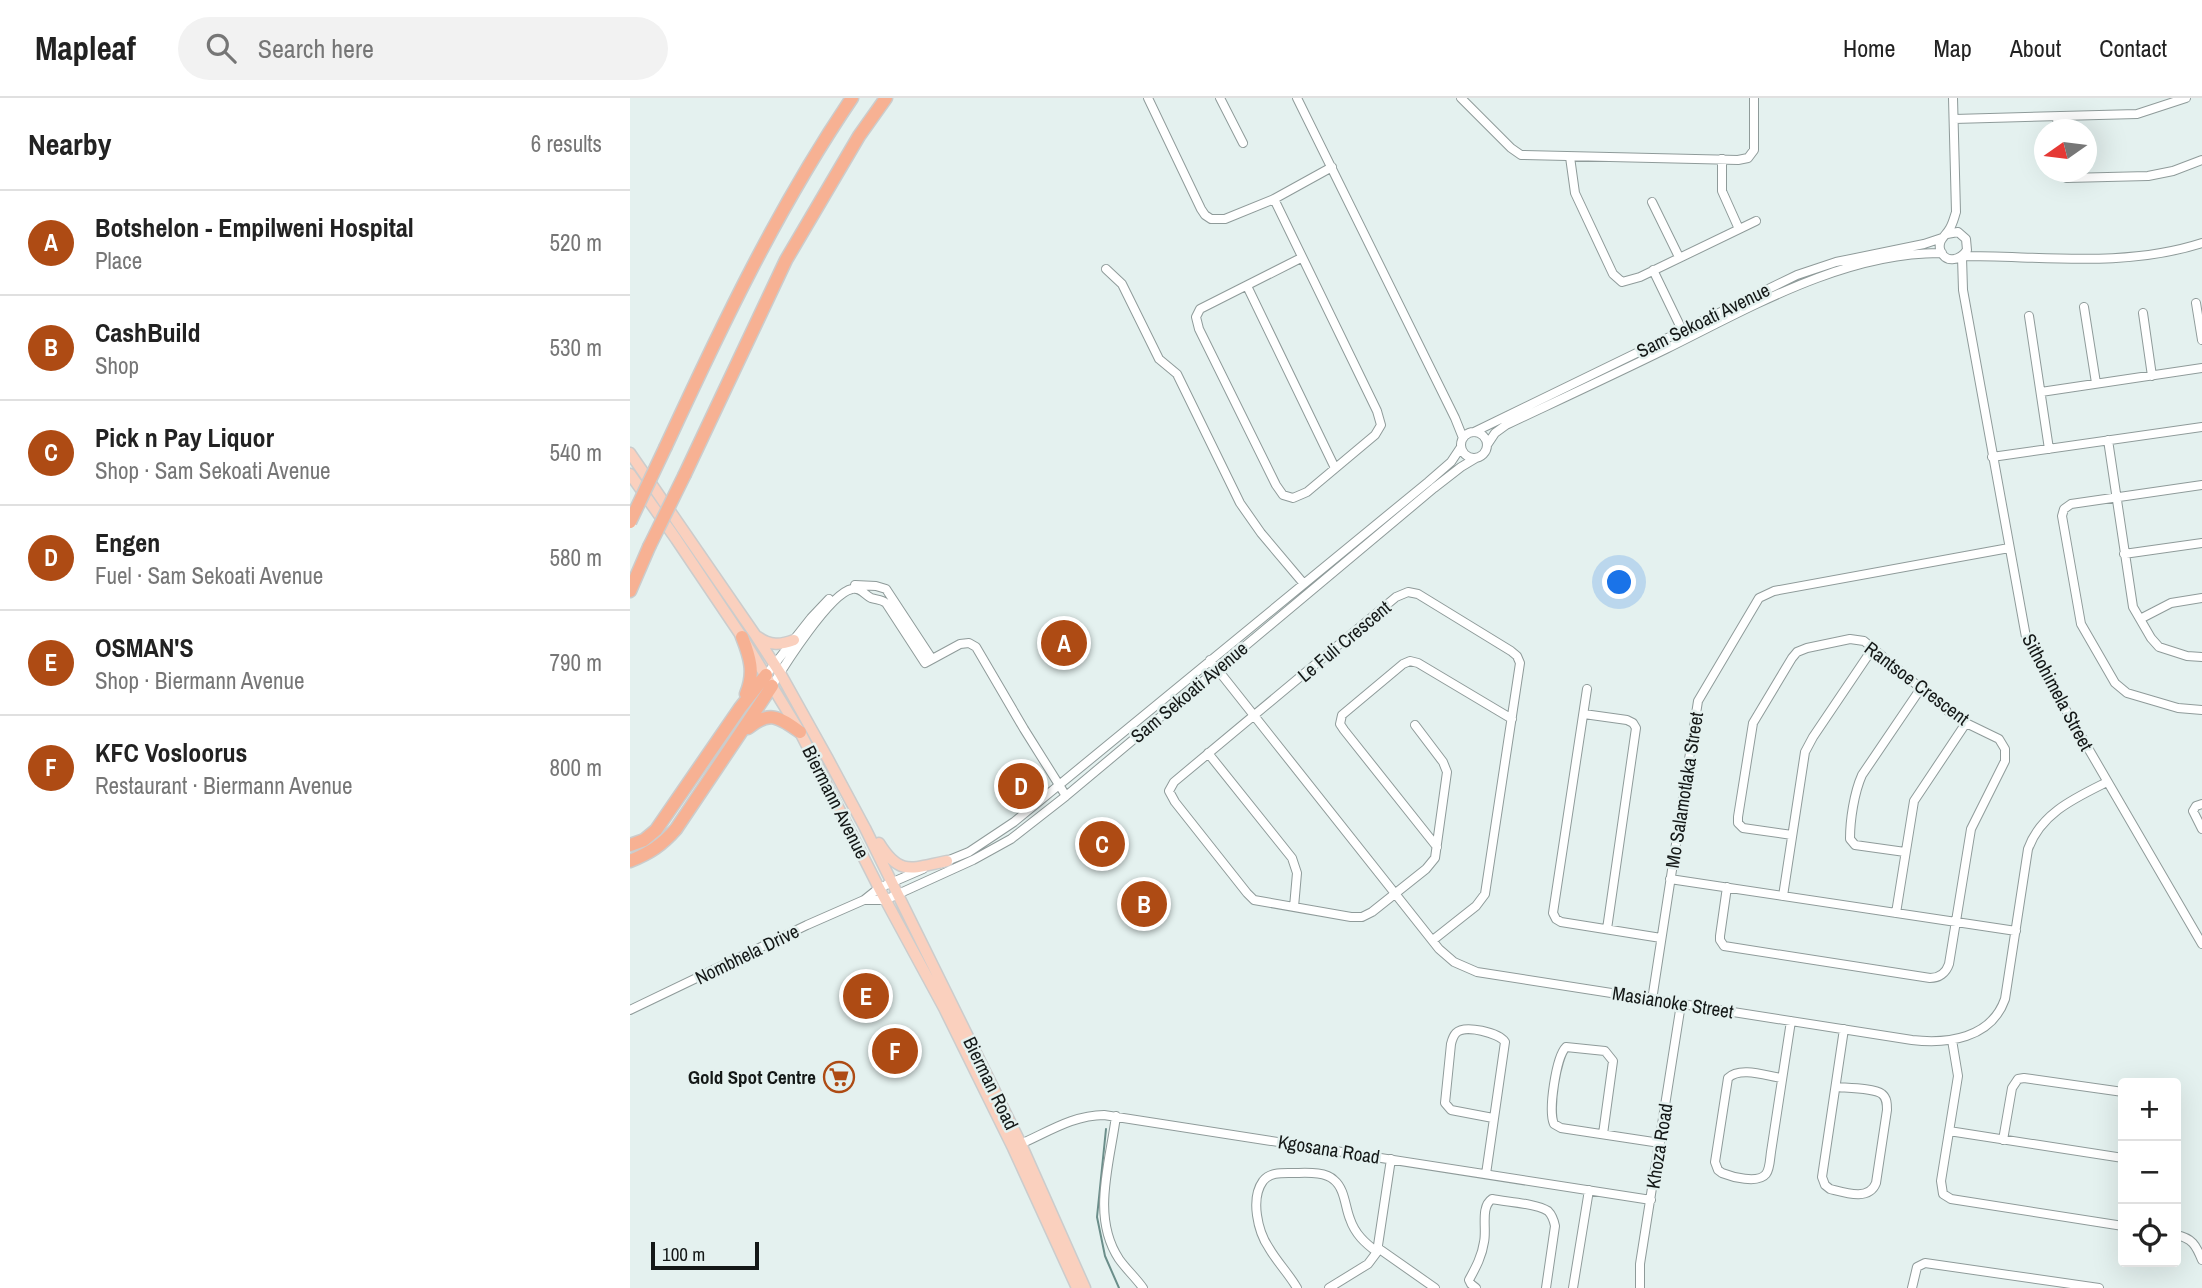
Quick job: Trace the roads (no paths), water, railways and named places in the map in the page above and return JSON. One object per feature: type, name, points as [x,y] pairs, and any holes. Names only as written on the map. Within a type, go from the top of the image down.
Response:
[{"type":"highway","points":[[630,522],[664,445],[776,220],[852,98]]},
{"type":"highway","points":[[630,591],[786,260],[886,98]]},
{"type":"highway","points":[[630,505],[664,445]]},
{"type":"highway","points":[[630,600],[643,562]]},
{"type":"highway","points":[[740,708],[752,669],[751,659],[741,637]]},
{"type":"highway","points":[[630,845],[643,840],[656,830],[740,708],[773,675]]},
{"type":"highway","points":[[630,861],[651,852],[669,837],[694,805],[773,675]]},
{"type":"highway","points":[[736,739],[765,717],[781,719],[800,732]]},
{"type":"main road","name":"Biermann Avenue","points":[[630,453],[756,636],[800,732],[879,888],[1017,1146]]},
{"type":"main road","name":"Biermann Avenue","points":[[630,474],[741,637],[773,675],[865,828],[891,882]]},
{"type":"main road","points":[[756,636],[770,644],[794,640]]},
{"type":"main road","points":[[865,828],[890,860],[901,867],[918,867],[947,861]]},
{"type":"main road","name":"Bierman Road","points":[[891,882],[1085,1288]]},
{"type":"main road","name":"Bierman Road","points":[[1017,1146],[1077,1288]]},
{"type":"street","points":[[1148,98],[1205,215],[1217,220],[1274,199],[1332,167]]},
{"type":"street","points":[[1220,98],[1243,143]]},
{"type":"street","points":[[1297,98],[1467,438],[1468,457],[1476,458]]},
{"type":"street","points":[[1461,98],[1521,155],[1721,159],[1743,159],[1752,153],[1755,145],[1754,98]]},
{"type":"street","points":[[1953,98],[1955,212],[1967,244],[1983,256]]},
{"type":"street","points":[[1954,119],[2137,114],[2186,98]]},
{"type":"street","points":[[1570,157],[1575,193],[1616,278],[1622,282],[1756,221]]},
{"type":"street","points":[[1721,159],[1722,191],[1739,229]]},
{"type":"street","points":[[2097,177],[2148,176],[2173,171],[2202,160]]},
{"type":"street","points":[[1274,199],[1380,421],[1376,435],[1302,495],[1293,498],[1279,491],[1270,474],[1199,329],[1196,314],[1200,309],[1301,258]]},
{"type":"street","points":[[1652,202],[1679,257]]},
{"type":"street","points":[[1955,212],[1940,247],[1945,256],[1957,259],[1962,256],[2132,257],[2168,252],[2202,243]]},
{"type":"street","points":[[1944,236],[1955,232],[1962,235]]},
{"type":"street","name":"Sam Sekoati Avenue","points":[[879,888],[969,852],[996,835],[1428,482],[1451,462],[1467,438],[1797,275],[1861,255],[1924,244],[1944,236]]},
{"type":"street","points":[[1962,256],[1967,244]]},
{"type":"street","name":"Sam Sekoati Avenue","points":[[886,900],[973,860],[1011,839],[1434,488],[1485,452],[1495,433],[1506,425],[1807,282],[1889,258],[1926,253],[1945,256]]},
{"type":"street","name":"Sithohimela Street","points":[[1945,256],[1954,267],[1963,290]]},
{"type":"street","name":"Sithohimela Street","points":[[1962,256],[1963,290],[2028,641],[2202,944]]},
{"type":"street","points":[[1106,269],[1122,284],[1160,359],[1177,374],[1240,503],[1304,584]]},
{"type":"street","points":[[1653,270],[1682,330]]},
{"type":"street","points":[[1247,286],[1335,468]]},
{"type":"street","points":[[2196,303],[2202,340]]},
{"type":"street","points":[[2084,307],[2096,383]]},
{"type":"street","points":[[2143,313],[2152,376]]},
{"type":"street","points":[[2029,316],[2049,449]]},
{"type":"street","points":[[2041,392],[2202,368]]},
{"type":"street","points":[[1992,457],[2202,427]]},
{"type":"street","points":[[1467,438],[1483,436],[1487,445]]},
{"type":"street","points":[[2108,440],[2132,603],[2151,638],[2159,647],[2187,656],[2202,657]]},
{"type":"street","points":[[2202,485],[2071,504],[2062,513],[2082,626],[2119,688],[2127,693],[2178,708],[2202,710]]},
{"type":"street","points":[[2124,554],[2202,543]]},
{"type":"street","name":"Mo Salamotlaka Street","points":[[1652,1000],[1698,701],[1759,598],[1774,591],[2009,548]]},
{"type":"street","points":[[773,675],[794,640],[820,608],[843,588],[852,585],[883,587],[890,593],[929,661]]},
{"type":"street","points":[[773,675],[830,605],[852,588],[886,603],[929,661]]},
{"type":"street","name":"Le Fuli Crescent","points":[[1433,940],[1476,906],[1485,894],[1520,663],[1517,656],[1418,594],[1408,592],[1396,597],[1171,785],[1172,798],[1251,897],[1261,902],[1363,917],[1432,864],[1437,847]]},
{"type":"street","points":[[2140,619],[2171,603],[2202,598]]},
{"type":"street","name":"Rantsoe Crescent","points":[[1727,887],[1720,940],[1724,946],[1934,978],[1947,970],[1971,829],[2006,756],[2004,746],[1999,739],[1966,723],[1864,641],[1855,639],[1801,649],[1792,658],[1753,723],[1738,823],[1748,830],[1792,835]]},
{"type":"street","points":[[929,661],[966,642],[972,643],[1066,796]]},
{"type":"street","points":[[1783,896],[1808,747],[1873,648]]},
{"type":"street","name":"Masianoke Street","points":[[1210,660],[1395,893],[1454,962],[1477,972],[1933,1042],[1970,1035],[1983,1028],[1999,1012],[2005,999],[2028,849],[2035,832],[2043,820],[2054,811],[2107,782]]},
{"type":"street","points":[[1437,847],[1344,730],[1340,724],[1342,715],[1410,661],[1418,663],[1512,719]]},
{"type":"street","points":[[1905,852],[1855,845],[1850,839],[1851,828],[1862,775],[1921,688]]},
{"type":"street","points":[[1587,689],[1553,913],[1561,922],[1661,938]]},
{"type":"street","points":[[1584,714],[1627,720],[1633,723],[1636,729],[1607,929]]},
{"type":"street","points":[[1896,913],[1915,798],[1966,723]]},
{"type":"street","points":[[1415,725],[1443,762],[1447,772],[1437,847]]},
{"type":"street","points":[[1208,753],[1292,858],[1297,873],[1294,907]]},
{"type":"street","points":[[2199,805],[2194,814],[2202,829]]},
{"type":"street","points":[[1670,879],[2016,931]]},
{"type":"street","name":"Nombhela Drive","points":[[630,1010],[864,900],[879,888]]},
{"type":"street","name":"Nombhela Drive","points":[[864,900],[886,900]]},
{"type":"street","name":"Khoza Road","points":[[1640,1288],[1640,1264],[1681,1004]]},
{"type":"street","points":[[1782,1078],[1740,1072],[1730,1076],[1714,1162],[1718,1170],[1728,1175],[1758,1178],[1765,1175],[1769,1167],[1791,1021]]},
{"type":"street","points":[[1486,1174],[1505,1042],[1498,1035],[1467,1029],[1460,1031],[1451,1044],[1445,1103],[1451,1110],[1493,1118]]},
{"type":"street","points":[[1836,1087],[1875,1091],[1882,1094],[1887,1101],[1876,1182],[1873,1191],[1867,1194],[1830,1189],[1823,1182],[1823,1171],[1844,1029]]},
{"type":"street","points":[[1952,1040],[1958,1076],[1941,1186],[1947,1197],[2118,1225]]},
{"type":"street","points":[[1603,1134],[1613,1061],[1605,1051],[1566,1047],[1559,1060],[1551,1112],[1554,1124],[1561,1128],[1660,1143]]},
{"type":"street","points":[[2003,1140],[2012,1088],[2018,1079],[2118,1091]]},
{"type":"street","name":"Kgosana Road","points":[[1017,1146],[1083,1116],[1116,1116],[1651,1200]]},
{"type":"street","points":[[1116,1116],[1103,1205],[1104,1222],[1119,1258],[1143,1288]]},
{"type":"street","points":[[1949,1131],[2118,1157]]},
{"type":"street","points":[[1329,1288],[1368,1264],[1377,1250],[1391,1159]]},
{"type":"street","points":[[1297,1288],[1269,1248],[1259,1225],[1259,1192],[1263,1181],[1274,1174],[1320,1174],[1333,1178],[1340,1187],[1354,1228],[1366,1244],[1435,1288]]},
{"type":"street","points":[[1573,1288],[1589,1190]]},
{"type":"street","points":[[1476,1288],[1469,1280],[1479,1261],[1484,1242],[1485,1208],[1492,1199],[1533,1206],[1548,1212],[1554,1220],[1546,1288]]},
{"type":"street","points":[[2181,1237],[2192,1240],[2202,1260]]},
{"type":"street","points":[[1912,1288],[1915,1270],[1925,1263],[2099,1288]]},
{"type":"waterway","points":[[1106,1129],[1097,1217],[1105,1256],[1119,1288]]},
{"type":"place","name":"Botshelon - Empilweni Hospital","points":[[1064,643]]},
{"type":"place","name":"Engen","points":[[1021,786]]},
{"type":"place","name":"Pick n Pay Liquor","points":[[1102,844]]},
{"type":"place","name":"CashBuild","points":[[1144,904]]},
{"type":"place","name":"OSMAN'S","points":[[866,996]]},
{"type":"place","name":"KFC Vosloorus","points":[[895,1051]]},
{"type":"place","name":"Gold Spot Centre","points":[[839,1077]]}]
